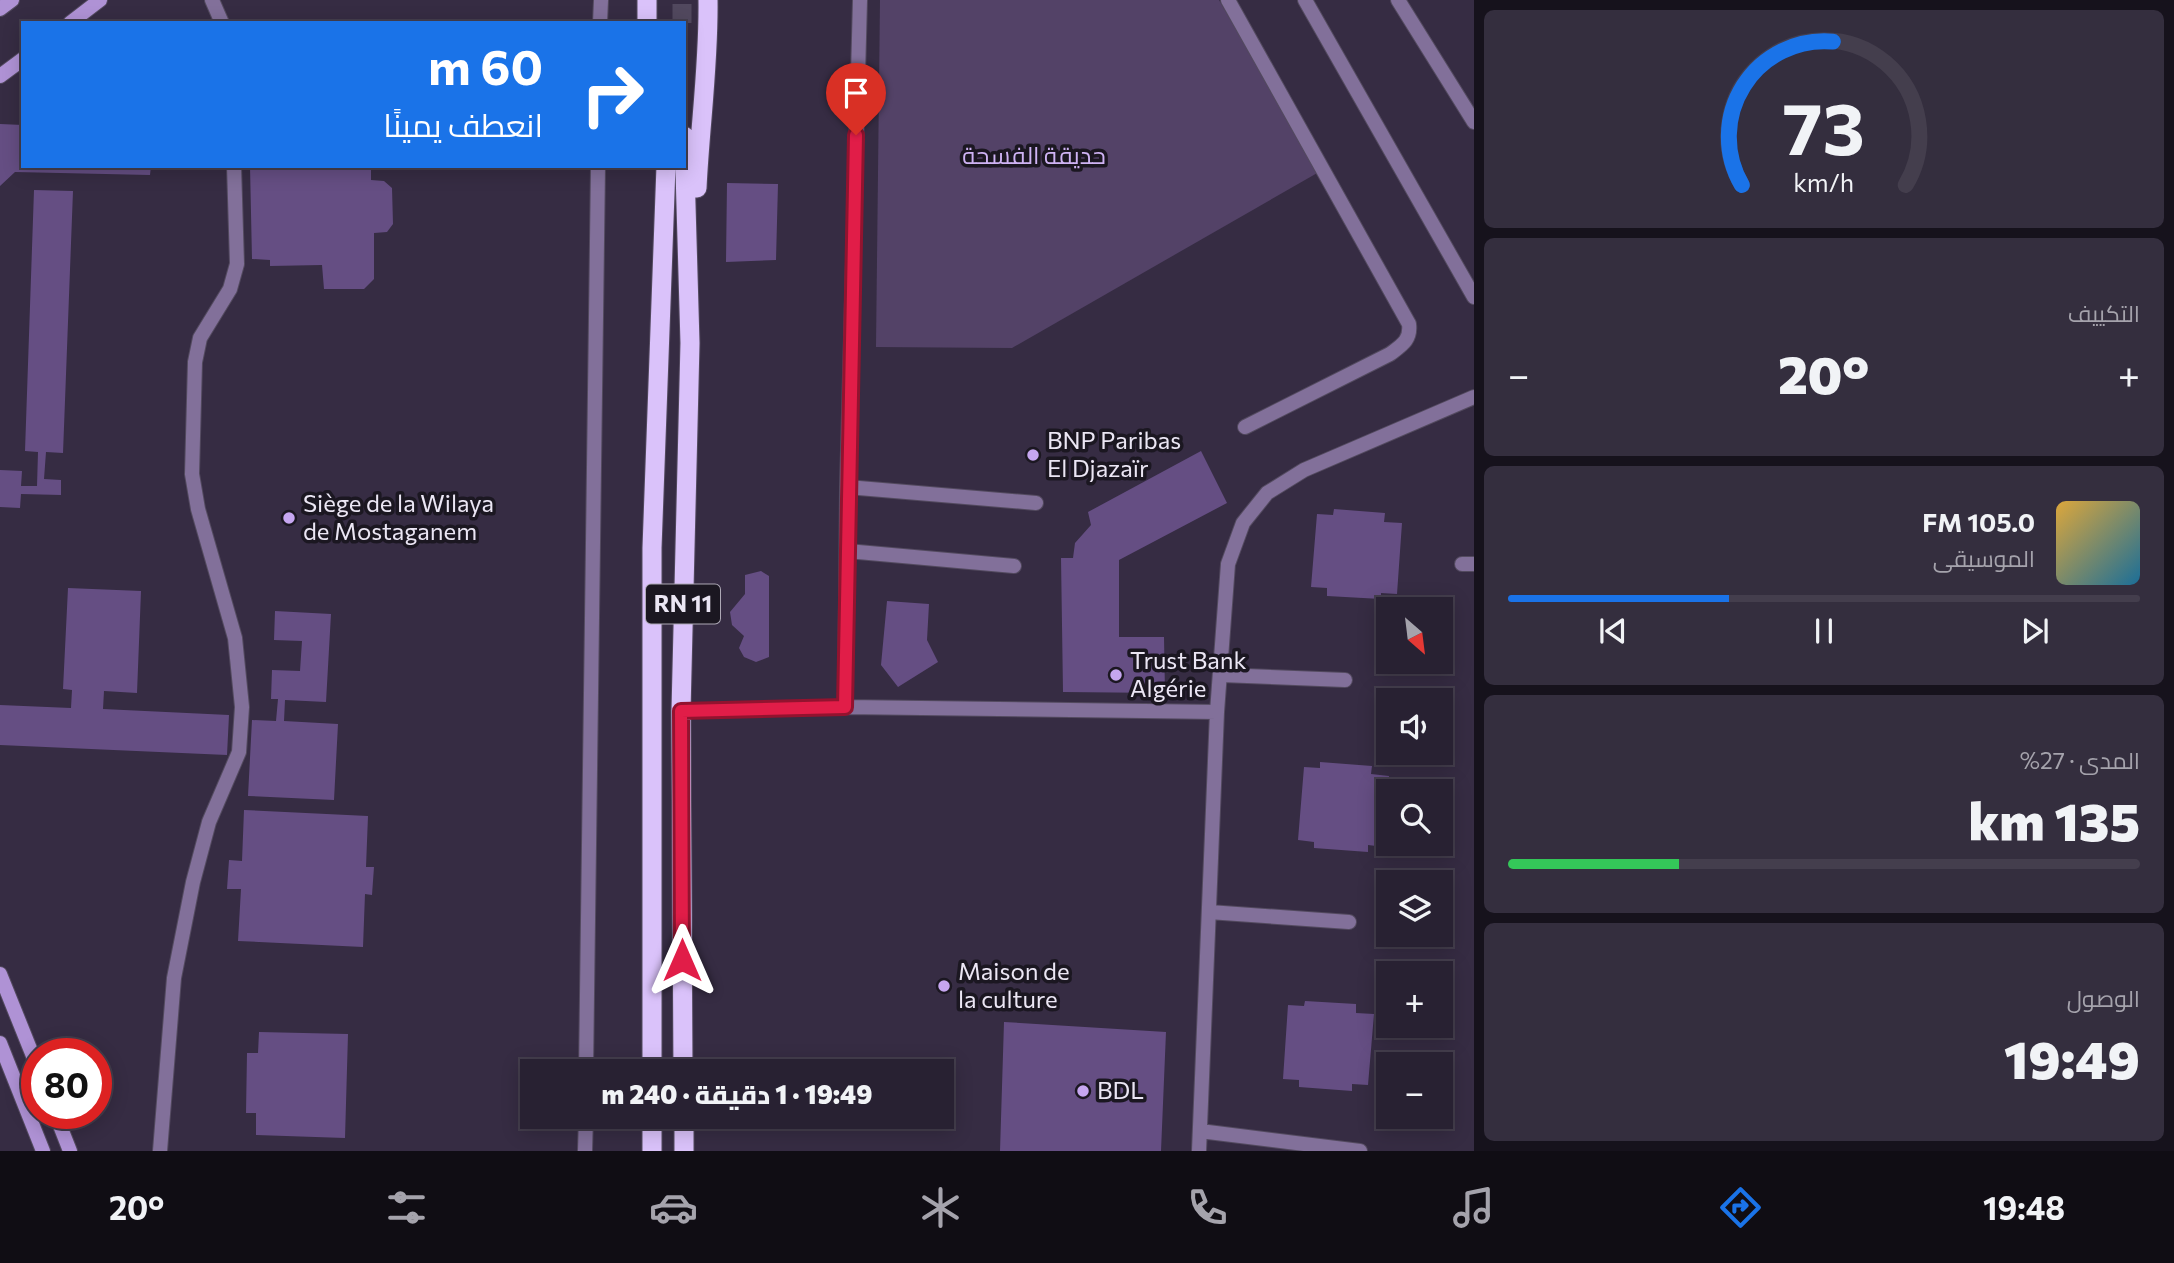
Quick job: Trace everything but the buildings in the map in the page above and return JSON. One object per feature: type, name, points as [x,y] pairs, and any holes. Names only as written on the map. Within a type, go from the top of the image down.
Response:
[{"type":"highway","points":[[647,21],[648,0]]},
{"type":"highway","points":[[690,343],[700,124],[709,53],[708,0]]},
{"type":"highway","points":[[652,168],[660,349]]},
{"type":"highway","name":"RN 11","points":[[652,1059],[652,548],[666,168]]},
{"type":"highway","name":"RN 11","points":[[683,1059],[681,711],[690,343],[685,168]]},
{"type":"highway","points":[[652,1129],[652,1151]]},
{"type":"highway","points":[[684,1129],[684,1151]]},
{"type":"main road","points":[[0,9],[12,0]]},
{"type":"main road","points":[[73,21],[100,0]]},
{"type":"main road","points":[[0,76],[21,60]]},
{"type":"main road","points":[[0,974],[26,1038]]},
{"type":"main road","points":[[0,1043],[43,1151]]},
{"type":"main road","points":[[61,1129],[70,1151]]},
{"type":"street","points":[[212,0],[221,21]]},
{"type":"street","points":[[600,21],[601,0]]},
{"type":"street","points":[[845,707],[847,486],[860,0]]},
{"type":"street","points":[[1228,0],[1409,324],[1410,334],[1404,344],[1390,354],[1245,427]]},
{"type":"street","points":[[1306,0],[1474,297]]},
{"type":"street","points":[[1398,0],[1474,122]]},
{"type":"street","points":[[160,1151],[174,978],[193,882],[209,822],[239,752],[242,707],[235,638],[198,509],[192,474],[195,362],[200,338],[230,289],[237,264],[233,168]]},
{"type":"street","points":[[586,1059],[598,168]]},
{"type":"street","points":[[1199,1151],[1217,712],[1222,675],[1228,565],[1244,523],[1267,493],[1304,470],[1474,397]]},
{"type":"street","points":[[847,486],[1036,503]]},
{"type":"street","points":[[847,551],[1014,566]]},
{"type":"street","points":[[1222,675],[1345,680]]},
{"type":"street","points":[[681,711],[845,707],[1217,712]]},
{"type":"street","points":[[1209,912],[1349,922]]},
{"type":"street","points":[[585,1151],[586,1129]]},
{"type":"street","points":[[1200,1131],[1360,1151]]},
{"type":"green space","name":"حديقة الفسحة","points":[[880,0],[1219,0],[1319,172],[1012,348],[876,347]]},
{"type":"tunnel","points":[[682,0],[682,21]]},
{"type":"place","name":"BNP Paribas El Djazaïr","points":[[1033,455]]},
{"type":"place","name":"Siège de la Wilaya de Mostaganem","points":[[289,518]]},
{"type":"place","name":"Trust Bank Algérie","points":[[1116,675]]},
{"type":"place","name":"Maison de la culture","points":[[944,986]]},
{"type":"place","name":"BDL","points":[[1083,1091]]},
{"type":"route","points":[[682,960],[681,711],[845,707],[847,486],[856,135]]}]
